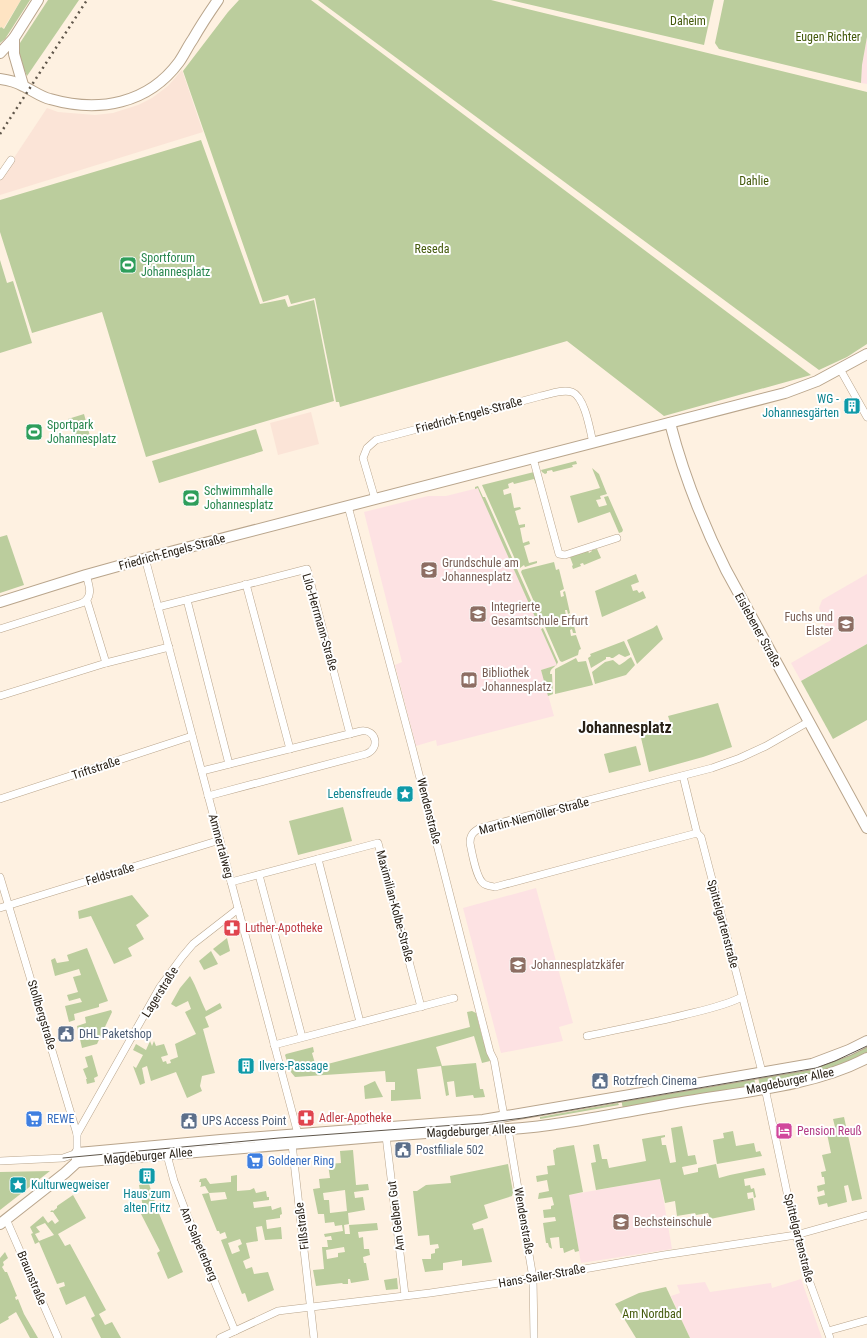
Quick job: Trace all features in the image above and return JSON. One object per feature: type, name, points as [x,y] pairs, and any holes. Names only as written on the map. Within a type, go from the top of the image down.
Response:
[{"type":"main road","points":[[0,53],[14,38],[38,0]]},
{"type":"main road","points":[[0,79],[13,81],[23,85],[49,99],[76,105],[97,106],[121,102],[141,95],[161,81],[179,62],[203,21],[218,0]]},
{"type":"main road","points":[[14,38],[14,54],[23,85]]},
{"type":"main road","name":"Friedrich-Engels-Straße","points":[[0,602],[145,558],[785,393],[817,381],[867,354]]},
{"type":"main road","name":"Eislebener Straße","points":[[670,423],[695,498],[715,548],[739,596],[867,828]]},
{"type":"main road","name":"Magdeburger Allee","points":[[77,1158],[298,1134],[483,1120],[812,1064],[849,1050],[867,1040]]},
{"type":"main road","name":"Magdeburger Allee","points":[[77,1158],[167,1155],[386,1136],[471,1130],[538,1128],[820,1077],[843,1069],[867,1058]]},
{"type":"main road","points":[[3,1221],[66,1173],[77,1158]]},
{"type":"street","points":[[0,176],[11,160]]},
{"type":"street","points":[[840,369],[867,417]]},
{"type":"street","name":"Friedrich-Engels-Straße","points":[[375,499],[363,458],[367,448],[376,440],[541,396],[572,392],[578,396],[583,405],[593,443]]},
{"type":"street","points":[[533,458],[559,554],[563,556],[617,538]]},
{"type":"street","name":"Wendenstraße","points":[[348,506],[419,773],[490,1052],[494,1060],[504,1116]]},
{"type":"street","name":"Ammertalweg","points":[[145,558],[298,1134]]},
{"type":"street","name":"Lilo-Herrmann-Straße","points":[[158,607],[307,569],[350,734]]},
{"type":"street","points":[[86,575],[90,592],[87,601],[106,662]]},
{"type":"street","points":[[246,584],[290,749]]},
{"type":"street","points":[[187,600],[229,764]]},
{"type":"street","points":[[0,629],[87,601]]},
{"type":"street","points":[[0,696],[106,662],[168,647]]},
{"type":"street","name":"Martin-Niemöller-Straße","points":[[697,833],[495,886],[488,886],[482,883],[473,856],[470,838],[473,832],[480,828],[683,776],[740,758],[766,746],[808,722]]},
{"type":"street","points":[[202,772],[364,731],[371,733],[375,739],[375,747],[366,754],[208,796]]},
{"type":"street","name":"Triftstraße","points":[[0,799],[192,736]]},
{"type":"street","name":"Spittelgartenstraße","points":[[683,776],[697,833],[701,837],[762,1072]]},
{"type":"street","name":"Feldstraße","points":[[0,908],[220,840]]},
{"type":"street","name":"Maximilian-Kolbe-Straße","points":[[231,882],[378,843],[421,1007]]},
{"type":"street","points":[[318,859],[360,1022]]},
{"type":"street","points":[[259,875],[302,1037]]},
{"type":"street","name":"Stollbergstraße","points":[[0,877],[78,1134],[77,1158]]},
{"type":"street","name":"Lagerstraße","points":[[78,1134],[160,987],[182,956],[193,944],[238,909]]},
{"type":"street","points":[[587,1036],[704,1010],[742,997]]},
{"type":"street","points":[[274,1045],[454,998]]},
{"type":"street","name":"Spittelgartenstraße","points":[[765,1088],[796,1235],[810,1283],[829,1335]]},
{"type":"street","name":"Wendenstraße","points":[[508,1129],[534,1278],[534,1338]]},
{"type":"street","name":"Am Gelben Gut","points":[[386,1136],[405,1295]]},
{"type":"street","name":"Filßstraße","points":[[292,1144],[314,1338]]},
{"type":"street","name":"Am Salpeterberg","points":[[167,1155],[186,1215],[235,1331]]},
{"type":"street","name":"Magdeburger Allee","points":[[0,1162],[77,1158]]},
{"type":"street","name":"Hans-Sailer-Straße","points":[[220,1338],[278,1311],[469,1288],[534,1278],[664,1255],[796,1235],[867,1216]]},
{"type":"street","name":"Braunstraße","points":[[3,1221],[58,1338]]},
{"type":"street","points":[[829,1335],[867,1320]]},
{"type":"shaded area","points":[[0,0],[21,0],[3,29],[1,27],[0,28]]},
{"type":"shaded area","points":[[867,37],[867,84],[861,83],[862,65]]},
{"type":"shaded area","points":[[182,70],[203,132],[0,195],[0,179],[47,108],[58,112],[95,115],[113,113],[138,105],[152,98],[168,86]]},
{"type":"shaded area","points":[[311,412],[319,444],[278,455],[270,423]]},
{"type":"shaded area","name":"Integrierte Gesamtschule Erfurt","points":[[478,488],[557,665],[541,670],[554,716],[437,746],[436,740],[416,746],[395,665],[402,662],[364,512],[428,496],[446,496]]},
{"type":"shaded area","name":"Fuchs und Elster","points":[[867,574],[867,644],[801,681],[791,663],[831,640],[819,608],[822,600]]},
{"type":"shaded area","name":"Johannesplatzkäfer","points":[[536,888],[573,1023],[559,1027],[563,1041],[501,1053],[463,908]]},
{"type":"shaded area","name":"Bechsteinschule","points":[[660,1179],[672,1249],[581,1263],[569,1195]]},
{"type":"shaded area","points":[[801,1279],[822,1338],[690,1338],[671,1296],[680,1293],[677,1285],[705,1282],[710,1292],[771,1283],[772,1288]]},
{"type":"green space","points":[[21,0],[30,0],[5,39],[0,43],[0,28],[1,27],[4,29]]},
{"type":"green space","points":[[48,0],[79,0],[27,76],[19,58],[18,46]]},
{"type":"green space","name":"Reseda","points":[[239,0],[311,0],[811,375],[664,416],[567,341],[340,407],[339,402],[336,402],[315,298],[291,304],[288,295],[263,302],[183,71],[228,12]]},
{"type":"green space","name":"Dahlie","points":[[318,0],[491,0],[867,92],[867,344],[847,357],[819,370]]},
{"type":"green space","name":"Daheim","points":[[510,0],[714,0],[704,45]]},
{"type":"green space","name":"Eugen Richter","points":[[724,0],[867,0],[867,37],[862,65],[861,83],[719,49],[715,43]]},
{"type":"green space","name":"Sportforum Johannesplatz","points":[[201,140],[260,304],[285,299],[288,307],[314,300],[334,401],[146,457],[102,312],[32,333],[0,232],[0,200]]},
{"type":"green space","points":[[0,260],[7,283],[13,281],[32,343],[0,353]]},
{"type":"green space","points":[[84,414],[91,440],[76,445],[68,419]]},
{"type":"green space","points":[[256,429],[263,451],[159,483],[152,461]]},
{"type":"green space","points":[[576,461],[577,464],[572,465],[573,467],[553,472],[552,470],[547,471],[545,474],[541,470]]},
{"type":"green space","points":[[592,468],[599,474],[607,494],[600,496],[601,499],[596,500],[599,507],[607,505],[604,497],[608,496],[623,530],[622,532],[619,533],[610,512],[578,523],[570,496],[600,488]]},
{"type":"green space","points":[[534,472],[537,484],[534,479],[514,484],[513,482],[508,484],[509,488],[503,490],[504,495],[511,493],[514,508],[520,507],[521,509],[515,511],[519,525],[525,524],[525,527],[520,528],[523,543],[529,541],[530,544],[524,546],[529,563],[537,561],[537,563],[525,567],[524,565],[520,568],[482,485]]},
{"type":"green space","points":[[478,486],[483,497],[485,497],[538,616],[535,617],[478,488],[475,489],[475,487]]},
{"type":"green space","points":[[7,535],[24,585],[0,593],[0,537]]},
{"type":"green space","points":[[597,549],[601,558],[584,565],[583,563],[580,564],[581,566],[573,569],[570,557],[588,551],[589,553],[592,550]]},
{"type":"green space","points":[[554,562],[556,570],[559,569],[564,589],[560,591],[561,597],[564,596],[563,592],[565,591],[570,613],[568,614],[567,610],[565,610],[566,616],[571,615],[576,633],[573,633],[572,629],[570,630],[571,636],[576,635],[581,649],[579,650],[578,655],[562,662],[560,661],[521,572],[522,570]]},
{"type":"green space","points":[[636,574],[639,582],[631,585],[633,591],[637,590],[639,593],[643,591],[646,598],[602,617],[595,591]]},
{"type":"green space","points":[[657,625],[663,639],[637,664],[627,640]]},
{"type":"green space","points":[[543,628],[558,662],[557,664],[541,629]]},
{"type":"green space","points":[[624,641],[630,655],[625,657],[619,654],[613,658],[606,657],[606,659],[591,668],[588,658],[591,656],[590,654]]},
{"type":"green space","points":[[867,644],[867,720],[833,739],[801,681]]},
{"type":"green space","points":[[631,657],[635,665],[626,675],[595,684],[592,672],[605,662],[613,660],[619,665]]},
{"type":"green space","points":[[576,658],[578,662],[586,661],[593,685],[555,694],[555,669]]},
{"type":"green space","points":[[556,665],[551,670],[550,674],[552,674],[553,694],[548,696],[541,670]]},
{"type":"green space","name":"Johannesplatz","points":[[718,703],[732,747],[703,757],[649,772],[638,725],[647,722],[649,731],[671,725],[668,716]]},
{"type":"green space","points":[[636,746],[641,765],[609,773],[604,754]]},
{"type":"green space","points":[[343,807],[352,841],[298,855],[289,821]]},
{"type":"green space","points":[[132,895],[149,916],[136,925],[144,939],[128,948],[132,956],[114,964],[91,916],[79,919],[78,911]]},
{"type":"green space","points":[[227,938],[230,951],[220,956],[213,949]]},
{"type":"green space","points":[[87,948],[108,1001],[99,1004],[99,1007],[74,1014],[75,1020],[69,1022],[65,1006],[82,1002],[80,998],[69,1001],[67,995],[78,992],[73,977],[81,975],[79,969],[55,976],[51,960],[55,958],[57,963],[69,961],[67,955]]},
{"type":"green space","points":[[211,951],[218,964],[204,970],[199,961]]},
{"type":"green space","points":[[190,976],[206,1011],[220,1003],[222,1008],[205,1017],[209,1027],[203,1029],[215,1073],[202,1076],[200,1086],[202,1091],[187,1098],[176,1072],[151,1081],[147,1066],[142,1068],[145,1083],[140,1085],[133,1066],[136,1068],[143,1055],[133,1050],[136,1044],[146,1050],[150,1041],[152,1046],[154,1041],[156,1046],[164,1044],[168,1055],[161,1057],[163,1062],[166,1061],[167,1064],[171,1063],[170,1060],[178,1057],[175,1044],[196,1034],[185,1012],[191,1009],[188,1001],[176,1007],[171,1004],[180,988]]},
{"type":"green space","points":[[111,1010],[112,1012],[97,1044],[82,1048],[77,1026],[86,1023],[85,1017]]},
{"type":"green space","points":[[472,1011],[476,1013],[490,1061],[482,1063],[474,1036],[436,1047],[442,1066],[476,1063],[480,1089],[483,1089],[485,1097],[474,1098],[473,1095],[456,1097],[454,1081],[447,1082],[449,1095],[446,1096],[441,1066],[417,1069],[421,1099],[391,1101],[391,1090],[395,1090],[395,1082],[386,1082],[385,1071],[295,1077],[290,1071],[285,1055],[313,1047],[314,1052],[312,1053],[316,1067],[470,1027],[467,1012]]},
{"type":"green space","points":[[867,1044],[867,1056],[858,1062],[760,1087],[758,1077]]},
{"type":"green space","points":[[92,1055],[98,1076],[94,1078],[95,1082],[87,1084],[87,1079],[83,1069],[88,1067],[85,1057]]},
{"type":"green space","points":[[754,1077],[756,1088],[623,1109],[621,1099]]},
{"type":"green space","points":[[375,1081],[383,1097],[365,1099],[364,1086]]},
{"type":"green space","points":[[618,1103],[619,1105],[540,1119],[540,1117]]},
{"type":"green space","points":[[844,1117],[862,1199],[852,1201],[848,1185],[844,1186],[847,1202],[828,1207],[827,1203],[819,1205],[817,1197],[825,1195],[824,1190],[818,1192],[817,1186],[825,1184],[824,1177],[822,1177],[821,1172],[826,1171],[822,1155],[831,1153],[826,1129],[835,1127],[833,1119]]},
{"type":"green space","points":[[682,1126],[688,1156],[695,1155],[697,1164],[682,1167],[684,1175],[698,1172],[698,1168],[716,1164],[719,1178],[764,1168],[766,1175],[744,1179],[745,1186],[750,1185],[751,1189],[754,1188],[756,1197],[754,1198],[753,1192],[747,1193],[748,1199],[753,1198],[755,1210],[710,1219],[708,1213],[696,1215],[695,1213],[677,1216],[675,1201],[665,1203],[660,1179],[596,1190],[591,1163],[596,1162],[593,1145],[599,1144],[602,1159],[607,1159],[609,1168],[646,1161],[642,1139],[665,1135],[665,1137],[661,1138],[662,1145],[666,1145],[670,1163],[676,1162],[671,1128]]},
{"type":"green space","points":[[733,1131],[736,1146],[754,1143],[756,1152],[760,1151],[762,1156],[717,1164],[713,1140],[724,1138],[723,1133]]},
{"type":"green space","points":[[574,1145],[583,1192],[569,1195],[579,1251],[575,1252],[574,1249],[564,1253],[563,1248],[560,1248],[559,1237],[550,1238],[552,1249],[549,1247],[548,1243],[546,1243],[543,1223],[556,1221],[555,1217],[544,1218],[543,1210],[551,1209],[551,1206],[554,1205],[552,1197],[538,1199],[539,1193],[549,1191],[547,1180],[537,1182],[536,1176],[548,1174],[547,1166],[555,1165],[553,1150],[556,1148]]},
{"type":"green space","points":[[353,1150],[356,1185],[368,1184],[369,1190],[354,1192],[355,1198],[363,1197],[365,1210],[348,1213],[349,1224],[344,1225],[345,1234],[350,1234],[349,1225],[377,1223],[378,1230],[358,1232],[359,1238],[363,1237],[364,1249],[369,1249],[370,1255],[363,1257],[364,1263],[366,1263],[369,1280],[351,1283],[350,1279],[348,1279],[348,1284],[342,1283],[316,1286],[313,1270],[324,1269],[322,1247],[328,1247],[327,1240],[332,1240],[331,1236],[325,1237],[324,1234],[343,1231],[342,1225],[335,1226],[334,1222],[325,1223],[324,1214],[318,1214],[313,1189],[320,1188],[319,1179],[330,1178],[328,1164],[341,1163],[340,1151]],"holes":[[[345,1190],[347,1211],[330,1213],[329,1200],[324,1200],[323,1193]],[[344,1247],[345,1252],[338,1253],[338,1257],[327,1259],[326,1250]]]},
{"type":"green space","points":[[508,1164],[513,1192],[512,1196],[484,1205],[488,1218],[472,1224],[474,1230],[483,1228],[492,1262],[462,1266],[462,1260],[443,1263],[443,1270],[425,1272],[422,1259],[431,1259],[431,1254],[435,1253],[435,1249],[439,1248],[438,1244],[430,1245],[429,1235],[418,1236],[413,1191],[417,1191],[426,1185],[451,1183],[450,1176]]},
{"type":"green space","points":[[50,1171],[0,1210],[0,1172]]},
{"type":"green space","points":[[237,1175],[237,1191],[250,1190],[254,1188],[256,1193],[266,1191],[269,1200],[253,1202],[254,1208],[271,1206],[272,1210],[281,1207],[282,1214],[280,1215],[280,1218],[266,1220],[267,1229],[281,1227],[282,1239],[265,1240],[262,1226],[256,1227],[258,1241],[246,1243],[250,1258],[243,1261],[246,1269],[252,1267],[254,1274],[268,1272],[274,1290],[248,1302],[245,1293],[242,1294],[221,1240],[227,1238],[225,1232],[220,1234],[219,1231],[217,1231],[202,1194],[209,1193],[205,1186],[200,1187],[201,1182],[199,1182],[200,1179],[206,1178],[210,1184],[231,1182],[231,1176]],"holes":[[[225,1192],[227,1199],[211,1201],[209,1193]],[[240,1239],[242,1244],[238,1246],[240,1251],[232,1254],[228,1243]]]},
{"type":"green space","points":[[149,1184],[158,1211],[183,1272],[168,1279],[157,1253],[160,1251],[141,1214],[144,1213],[139,1185]]},
{"type":"green space","points":[[73,1195],[86,1218],[58,1234],[65,1246],[70,1244],[106,1310],[99,1314],[105,1325],[112,1322],[121,1338],[101,1338],[91,1318],[95,1316],[85,1296],[66,1305],[59,1288],[65,1286],[64,1282],[57,1284],[39,1242],[35,1244],[30,1227],[43,1216],[48,1223],[52,1220],[55,1224],[59,1221],[53,1212],[50,1212],[57,1208],[57,1206]],"holes":[[[45,1223],[54,1235],[39,1241],[35,1234],[40,1232],[36,1227]]]},
{"type":"green space","points":[[5,1252],[8,1258],[3,1262],[4,1265],[2,1267],[5,1272],[7,1272],[17,1296],[15,1297],[16,1300],[18,1299],[24,1314],[38,1338],[30,1338],[16,1312],[8,1317],[9,1319],[0,1324],[0,1258]]},
{"type":"green space","points":[[397,1278],[398,1289],[386,1290],[384,1280]]},
{"type":"green space","name":"Am Nordbad","points":[[666,1287],[690,1338],[636,1338],[615,1304],[639,1293]]},
{"type":"tram line","points":[[63,1158],[279,1138],[483,1123],[523,1118],[816,1068],[867,1046]]},
{"type":"railway","points":[[0,134],[87,0]]},
{"type":"place","name":"Sportforum Johannesplatz","points":[[128,265]]},
{"type":"place","name":"WG - Johannesgärten","points":[[852,406]]},
{"type":"place","name":"Sportpark Johannesplatz","points":[[34,432]]},
{"type":"place","name":"Schwimmhalle Johannesplatz","points":[[191,498]]},
{"type":"place","name":"Grundschule am Johannesplatz","points":[[429,570]]},
{"type":"place","name":"Integrierte Gesamtschule Erfurt","points":[[478,614]]},
{"type":"place","name":"Fuchs und Elster","points":[[846,624]]},
{"type":"place","name":"Bibliothek Johannesplatz","points":[[469,680]]},
{"type":"place","name":"Lebensfreude","points":[[405,794]]},
{"type":"place","name":"Luther-Apotheke","points":[[232,928]]},
{"type":"place","name":"Johannesplatzkäfer","points":[[518,965]]},
{"type":"place","name":"DHL Paketshop","points":[[66,1034]]},
{"type":"place","name":"Ilvers-Passage","points":[[246,1066]]},
{"type":"place","name":"Rotzfrech Cinema","points":[[600,1081]]},
{"type":"place","name":"Adler-Apotheke","points":[[306,1118]]},
{"type":"place","name":"REWE","points":[[34,1119]]},
{"type":"place","name":"UPS Access Point","points":[[189,1121]]},
{"type":"place","name":"Pension Reuß","points":[[784,1131]]},
{"type":"place","name":"Postfiliale 502","points":[[403,1150]]},
{"type":"place","name":"Goldener Ring","points":[[255,1161]]},
{"type":"place","name":"Haus zum alten Fritz","points":[[147,1176]]},
{"type":"place","name":"Kulturwegweiser","points":[[18,1185]]},
{"type":"place","name":"Bechsteinschule","points":[[621,1222]]},
{"type":"district","name":"Johannesplatz","points":[[625,727]]}]
